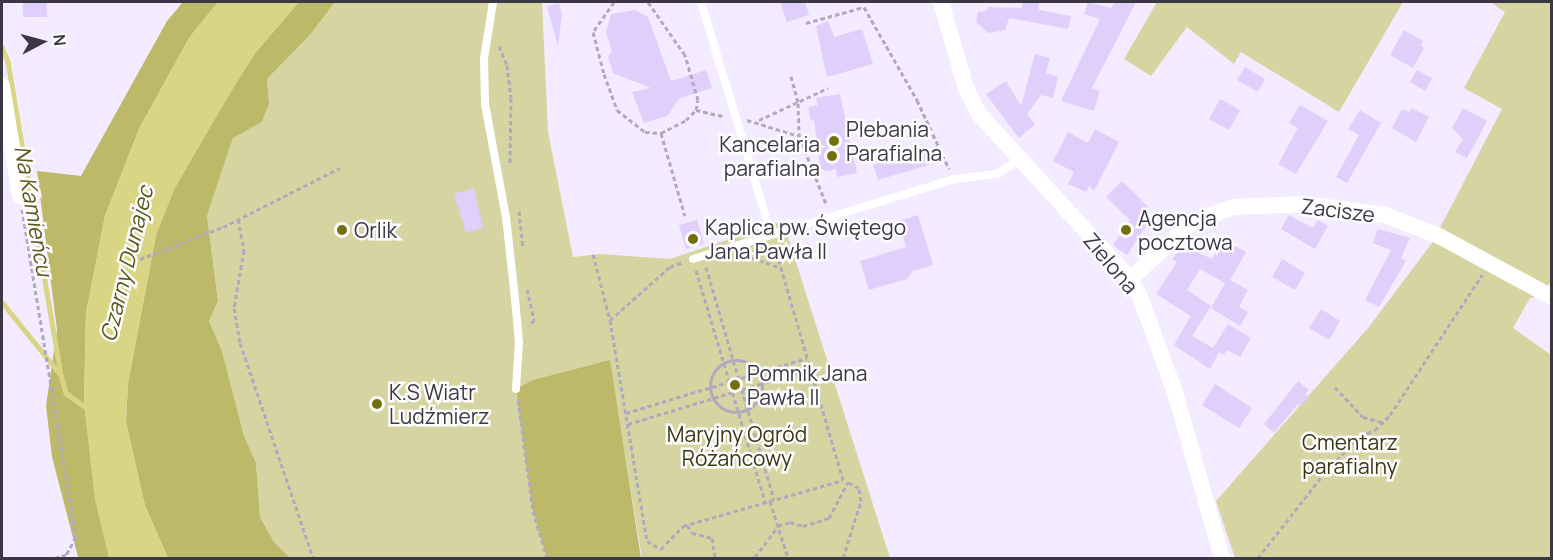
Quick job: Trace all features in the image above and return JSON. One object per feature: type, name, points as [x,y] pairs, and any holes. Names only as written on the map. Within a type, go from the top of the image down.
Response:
[{"type":"street","name":"Zielona","points":[[941,2],[970,96],[992,132],[1130,279],[1162,352],[1222,558]]},
{"type":"street","points":[[2,86],[20,196]]},
{"type":"street","name":"Zacisze","points":[[1130,279],[1194,221],[1233,207],[1305,204],[1385,215],[1439,236],[1551,297]]},
{"type":"lane","points":[[493,2],[485,104],[506,217],[518,330],[516,389]]},
{"type":"lane","points":[[702,2],[771,234]]},
{"type":"lane","points":[[693,259],[731,249],[830,215],[954,179],[997,174],[1019,160]]},
{"type":"path","points":[[614,2],[608,3],[593,32],[617,110],[645,132],[661,133],[686,120],[696,110],[698,100],[685,55],[648,2]]},
{"type":"path","points":[[806,23],[864,7],[917,100],[954,179]]},
{"type":"path","points":[[489,30],[507,66],[512,122],[510,173]]},
{"type":"path","points":[[791,76],[798,103],[801,142],[830,215]]},
{"type":"path","points":[[758,121],[828,88]]},
{"type":"path","points":[[661,133],[685,216]]},
{"type":"path","points":[[140,259],[238,219],[340,168]]},
{"type":"path","points":[[20,196],[76,537],[66,555],[54,558]]},
{"type":"path","points":[[517,201],[524,251]]},
{"type":"path","points":[[238,219],[244,250],[234,308],[240,343],[313,558]]},
{"type":"path","points":[[749,558],[755,557],[778,526],[790,522],[803,526],[829,518],[846,481],[810,369],[771,234]]},
{"type":"path","points":[[731,249],[780,268]]},
{"type":"path","points":[[593,254],[610,320],[647,541],[662,549],[687,525],[846,481],[859,488],[861,501],[843,558]]},
{"type":"path","points":[[703,256],[788,558]]},
{"type":"path","points":[[610,320],[670,267],[693,259],[765,502]]},
{"type":"path","points":[[1258,558],[1326,471],[1360,436],[1383,422],[1484,271]]},
{"type":"path","points":[[518,330],[534,320],[526,282]]},
{"type":"path","points":[[626,413],[807,358]]},
{"type":"path","points":[[733,359],[748,362],[759,373],[763,383],[759,399],[748,410],[738,412],[723,409],[713,398],[710,388],[713,373],[723,363],[733,359]]},
{"type":"path","points":[[627,424],[810,369]]},
{"type":"path","points":[[1335,387],[1363,417],[1383,422]]},
{"type":"path","points":[[516,389],[533,511],[547,558]]},
{"type":"path","points":[[687,525],[692,533],[712,538],[715,558]]},
{"type":"green space","name":"Maryjny Ogród Różańcowy","points":[[335,2],[542,2],[548,132],[573,257],[600,254],[670,259],[783,221],[890,558],[642,558],[609,360],[550,558],[290,558],[274,542],[260,517],[256,463],[244,436],[222,351],[209,321],[218,301],[207,216],[233,138],[262,122],[269,104],[267,79],[310,35]]},
{"type":"green space","points":[[1157,2],[1403,2],[1339,112],[1241,52],[1234,64],[1187,27],[1151,76],[1124,59]]},
{"type":"green space","name":"Cmentarz parafialny","points":[[1490,2],[1551,2],[1551,281],[1541,296],[1530,298],[1513,328],[1551,355],[1551,558],[1235,558],[1216,501],[1368,328],[1432,243],[1502,109],[1464,88],[1505,12]]},
{"type":"shaded area","points":[[183,2],[218,2],[189,38],[139,129],[105,216],[86,313],[84,405],[109,558],[75,558],[78,557],[52,457],[46,406],[57,330],[37,171],[81,176],[167,21]]},
{"type":"shaded area","points":[[299,2],[335,2],[310,35],[267,79],[269,104],[262,122],[233,138],[207,216],[218,301],[209,321],[222,351],[244,436],[256,463],[260,517],[274,542],[290,558],[168,558],[145,506],[126,422],[128,383],[156,235],[174,188],[233,88],[255,53]]},
{"type":"shaded area","points":[[610,360],[641,558],[547,558],[533,511],[516,389],[533,380]]},
{"type":"water","name":"Czarny Dunajec","points":[[218,2],[299,2],[255,53],[233,88],[175,188],[156,235],[128,383],[126,422],[145,506],[168,558],[109,558],[95,500],[84,405],[86,313],[105,216],[139,129],[189,38]]},
{"type":"building","points":[[23,2],[47,2],[47,17],[23,17]]},
{"type":"building","points":[[780,2],[805,2],[809,15],[787,22]]},
{"type":"building","points":[[1022,2],[1039,2],[1039,10],[1071,16],[1068,29],[1009,18],[1005,30],[988,33],[976,22],[978,12],[987,11],[988,7],[1022,8]]},
{"type":"building","points":[[1088,2],[1111,8],[1114,2],[1136,2],[1092,88],[1100,91],[1094,111],[1061,101],[1100,19],[1084,14]]},
{"type":"building","points":[[559,3],[562,14],[558,46],[547,6]]},
{"type":"building","points":[[635,10],[648,17],[671,81],[706,70],[712,88],[680,98],[667,116],[644,123],[632,92],[651,88],[613,73],[608,57],[612,51],[606,32],[611,14]]},
{"type":"building","points":[[828,21],[834,37],[862,29],[873,64],[827,77],[816,26]]},
{"type":"building","points":[[1404,30],[1423,41],[1421,45],[1424,48],[1413,68],[1390,55]]},
{"type":"building","points":[[1035,54],[1050,58],[1046,73],[1058,77],[1053,98],[1041,95],[1027,114],[1035,124],[1019,138],[986,94],[1006,81],[1021,106]]},
{"type":"building","points":[[1245,67],[1265,79],[1258,92],[1237,80]]},
{"type":"building","points":[[1417,70],[1432,78],[1425,91],[1410,82]]},
{"type":"building","name":"Plebania Parafialna","points":[[840,94],[857,173],[837,177],[836,169],[821,172],[814,120],[811,121],[808,107],[818,105],[816,98]]},
{"type":"building","points":[[1220,99],[1240,110],[1229,130],[1209,119]]},
{"type":"building","points":[[1300,105],[1328,121],[1296,174],[1278,164],[1298,128],[1289,123]]},
{"type":"building","points":[[1412,108],[1429,117],[1416,142],[1392,128],[1402,109],[1409,112]]},
{"type":"building","points":[[1463,108],[1487,121],[1467,158],[1455,152],[1463,139],[1452,128]]},
{"type":"building","points":[[1360,110],[1381,123],[1347,183],[1336,177],[1359,135],[1348,129]]},
{"type":"building","points":[[1095,129],[1119,142],[1094,191],[1089,186],[1086,192],[1068,184],[1074,172],[1053,161],[1068,132],[1088,143]]},
{"type":"building","points":[[925,150],[929,165],[878,180],[873,165]]},
{"type":"building","points":[[1122,181],[1148,207],[1145,211],[1150,220],[1127,255],[1113,245],[1130,220],[1106,197]]},
{"type":"building","points":[[474,188],[483,228],[466,233],[454,194]]},
{"type":"building","points":[[918,215],[933,265],[913,271],[907,279],[869,290],[860,261],[906,247],[899,221]]},
{"type":"building","points":[[1289,215],[1313,228],[1318,220],[1328,226],[1315,249],[1281,229]]},
{"type":"building","name":"Kaplica pw. Świętego Jana Pawła II","points":[[697,220],[704,244],[686,249],[679,225]]},
{"type":"building","points":[[1378,229],[1410,238],[1401,258],[1406,261],[1379,307],[1365,300],[1391,250],[1373,243]]},
{"type":"building","points":[[1223,240],[1246,252],[1230,280],[1248,290],[1239,307],[1248,312],[1240,326],[1211,308],[1225,283],[1200,269],[1187,290],[1211,306],[1192,336],[1213,348],[1228,324],[1251,338],[1240,357],[1227,350],[1224,355],[1219,352],[1210,369],[1174,345],[1191,316],[1156,294],[1177,262],[1172,259],[1183,246],[1212,259]]},
{"type":"building","points":[[1282,259],[1305,273],[1295,290],[1272,277]]},
{"type":"building","points":[[1321,309],[1340,321],[1329,340],[1309,328]]},
{"type":"building","points":[[1298,381],[1309,390],[1305,394],[1309,397],[1301,406],[1298,404],[1274,433],[1264,424]]},
{"type":"building","points":[[1215,384],[1252,408],[1239,428],[1202,405]]},
{"type":"waterway","name":"Na Kamieńcu","points":[[2,47],[8,62],[61,375]]},
{"type":"waterway","points":[[2,302],[61,375],[66,393],[87,408]]},
{"type":"place","name":"Plebania Parafialna","points":[[834,141]]},
{"type":"place","name":"Kancelaria parafialna","points":[[832,156]]},
{"type":"place","name":"Orlik","points":[[342,230]]},
{"type":"place","name":"Agencja pocztowa","points":[[1126,230]]},
{"type":"place","name":"Kaplica pw. Świętego Jana Pawła II","points":[[693,239]]},
{"type":"place","name":"Pomnik Jana Pawła II","points":[[735,385]]},
{"type":"place","name":"K.S Wiatr Ludźmierz","points":[[377,404]]}]
